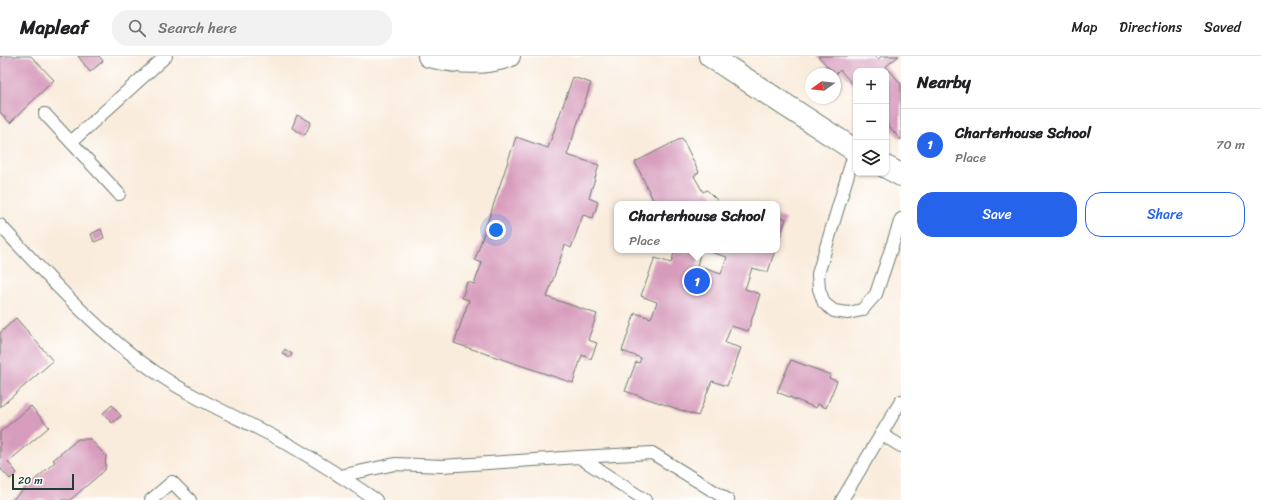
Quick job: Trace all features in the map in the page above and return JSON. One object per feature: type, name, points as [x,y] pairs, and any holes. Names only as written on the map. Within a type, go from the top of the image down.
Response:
[{"type":"street","points":[[429,56],[448,61],[496,61],[509,56]]},
{"type":"street","points":[[710,56],[853,150]]},
{"type":"street","points":[[889,169],[901,175]]},
{"type":"lane","points":[[71,142],[166,56]]},
{"type":"lane","points":[[45,114],[119,194]]},
{"type":"lane","points":[[853,158],[818,274],[818,289],[824,303],[834,311],[848,313],[862,310],[876,294],[901,219]]},
{"type":"lane","points":[[0,225],[90,320],[122,348],[159,375],[197,398],[286,443],[376,500]]},
{"type":"lane","points":[[842,500],[901,401]]},
{"type":"lane","points":[[881,434],[901,446]]},
{"type":"lane","points":[[340,476],[395,464],[442,466],[652,453],[728,500]]},
{"type":"lane","points":[[579,457],[645,500]]},
{"type":"lane","points":[[151,500],[172,482],[190,500]]},
{"type":"building","points":[[0,56],[31,56],[54,80],[10,123],[0,112]]},
{"type":"building","points":[[78,56],[99,56],[103,61],[90,72]]},
{"type":"building","points":[[818,56],[875,56],[878,59],[882,56],[899,56],[886,66],[888,68],[853,68],[853,85],[841,71],[841,68],[829,68]]},
{"type":"building","points":[[889,70],[901,84],[901,140],[889,126]]},
{"type":"building","points":[[573,77],[591,83],[567,155],[599,165],[589,198],[598,202],[593,218],[583,215],[571,248],[565,245],[547,297],[597,314],[588,340],[597,343],[591,359],[582,355],[573,383],[454,343],[469,300],[462,298],[467,282],[474,284],[482,263],[475,260],[516,137],[548,148]]},
{"type":"building","points":[[297,115],[311,122],[305,135],[292,128]]},
{"type":"building","points":[[682,138],[699,172],[694,176],[703,192],[707,190],[717,200],[654,201],[635,162]]},
{"type":"building","points":[[780,217],[786,219],[780,236]]},
{"type":"building","points":[[101,229],[104,238],[94,242],[91,234]]},
{"type":"building","points":[[674,253],[700,253],[697,266],[721,274],[727,257],[714,253],[774,253],[768,272],[752,268],[745,289],[760,294],[748,331],[731,326],[725,343],[741,348],[727,386],[712,381],[698,416],[625,391],[636,362],[639,363],[641,358],[622,351],[635,313],[651,318],[657,302],[641,296],[655,258],[671,263]]},
{"type":"building","points":[[16,318],[53,361],[0,407],[0,333]]},
{"type":"building","points":[[285,349],[292,354],[289,358],[282,353]]},
{"type":"building","points":[[791,360],[831,375],[829,378],[837,381],[826,408],[818,404],[816,408],[777,392]]},
{"type":"building","points":[[112,405],[121,416],[112,423],[103,413]]},
{"type":"building","points":[[31,406],[49,427],[8,462],[17,473],[10,479],[1,469],[0,470],[0,432]]},
{"type":"building","points":[[78,439],[90,439],[106,456],[105,470],[70,500],[12,500],[55,462],[53,460]]},
{"type":"place","name":"Charterhouse School","points":[[697,281]]}]
